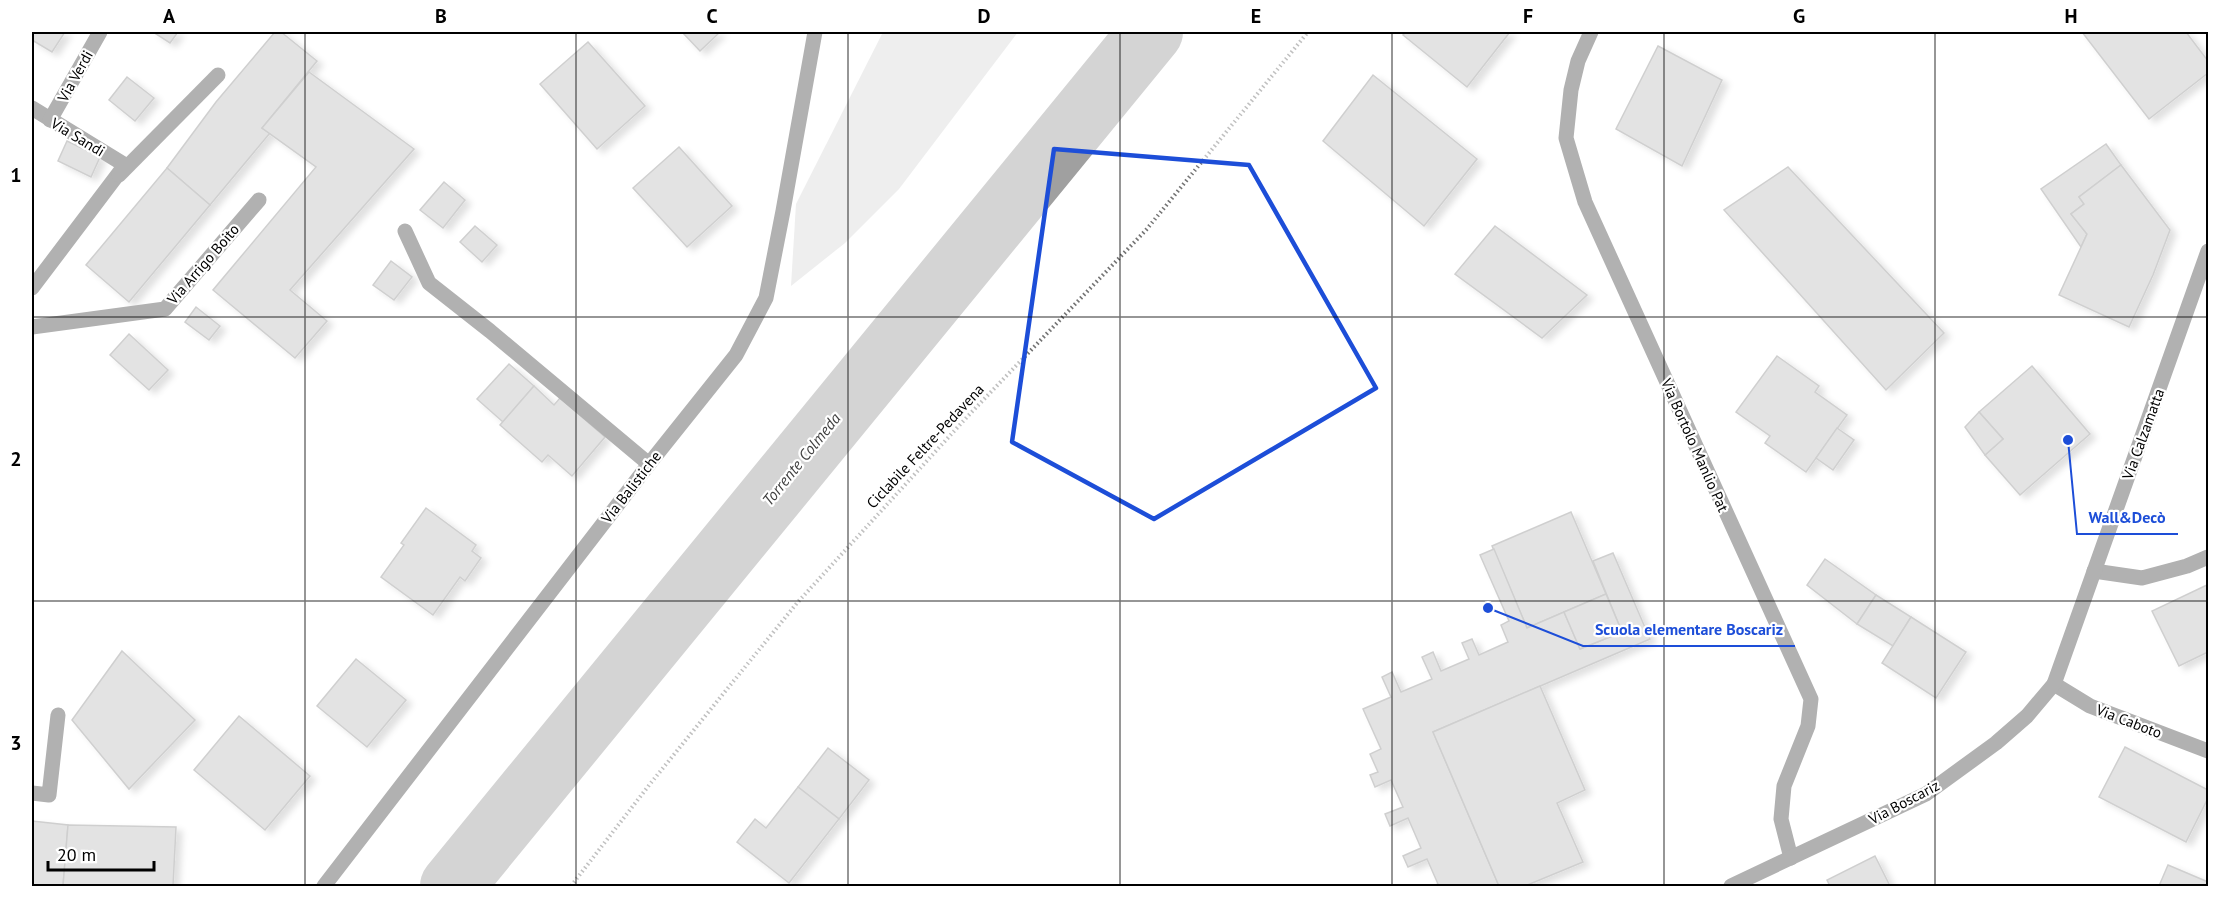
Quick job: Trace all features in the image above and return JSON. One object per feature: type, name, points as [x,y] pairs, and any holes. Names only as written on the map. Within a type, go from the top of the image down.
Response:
[{"type":"street","name":"Via Verdi","points":[[50,120],[100,32]]},
{"type":"street","name":"Via Balistiche","points":[[324,886],[649,464],[736,356],[766,298],[815,32]]},
{"type":"street","name":"Via Bortolo Manlio Pat","points":[[1591,32],[1578,61],[1571,90],[1566,138],[1585,202],[1811,699],[1808,726],[1784,786],[1781,819],[1791,858]]},
{"type":"street","points":[[32,288],[110,184],[218,75]]},
{"type":"street","name":"Via Sandi","points":[[32,108],[124,165],[110,184]]},
{"type":"street","name":"Via Arrigo Boito","points":[[32,327],[165,309],[259,200]]},
{"type":"street","points":[[405,231],[429,283],[649,464]]},
{"type":"street","name":"Via Calzamatta","points":[[2054,684],[2208,251]]},
{"type":"street","points":[[2094,571],[2142,578],[2208,558]]},
{"type":"street","name":"Via Boscariz","points":[[1731,886],[1926,794],[1996,743],[2027,716],[2054,684]]},
{"type":"street","name":"Via Caboto","points":[[2054,684],[2090,706],[2208,751]]},
{"type":"street","points":[[32,793],[48,795],[58,715]]},
{"type":"path","name":"Ciclabile Feltre-Pedavena","points":[[571,886],[650,784],[797,603],[967,417],[1146,230],[1308,32]]},
{"type":"highlighted area","points":[[1054,149],[1249,165],[1376,388],[1154,519],[1012,442]]},
{"type":"shaded area","points":[[883,32],[1018,32],[899,189],[845,243],[791,286],[796,204]]},
{"type":"building","points":[[32,32],[65,32],[52,52],[32,40]]},
{"type":"building","points":[[153,32],[178,32],[170,43]]},
{"type":"building","points":[[275,32],[281,32],[317,61],[262,128],[270,133],[210,205],[167,168],[216,102]]},
{"type":"building","points":[[682,32],[720,32],[700,51]]},
{"type":"building","points":[[1406,32],[1510,32],[1467,87],[1403,35]]},
{"type":"building","points":[[2082,32],[2186,32],[2208,61],[2208,73],[2149,119]]},
{"type":"building","points":[[588,42],[645,106],[597,149],[540,84]]},
{"type":"building","points":[[1658,46],[1722,80],[1682,166],[1616,129]]},
{"type":"building","points":[[309,72],[414,149],[290,290],[327,321],[295,358],[213,290],[316,167],[262,128]]},
{"type":"building","points":[[1373,75],[1477,159],[1424,226],[1323,141]]},
{"type":"building","points":[[127,77],[154,98],[135,121],[109,100]]},
{"type":"building","points":[[67,141],[100,157],[91,177],[58,161]]},
{"type":"building","points":[[2106,144],[2121,165],[2079,197],[2084,204],[2071,214],[2087,234],[2081,247],[2041,189]]},
{"type":"building","points":[[679,147],[732,206],[687,247],[633,188]]},
{"type":"building","points":[[2121,165],[2170,230],[2153,275],[2129,327],[2059,295],[2087,234],[2071,214],[2084,204],[2079,197]]},
{"type":"building","points":[[1788,167],[1944,333],[1886,390],[1724,210]]},
{"type":"building","points":[[167,168],[210,205],[129,302],[86,265]]},
{"type":"building","points":[[444,182],[465,200],[443,228],[420,210]]},
{"type":"building","points":[[475,226],[497,245],[482,262],[460,242]]},
{"type":"building","points":[[1495,226],[1587,295],[1542,338],[1455,274]]},
{"type":"building","points":[[391,261],[412,277],[394,300],[373,285]]},
{"type":"building","points":[[196,307],[220,326],[209,340],[185,322]]},
{"type":"building","points":[[129,334],[168,370],[149,390],[110,355]]},
{"type":"building","points":[[1777,356],[1819,386],[1815,392],[1847,415],[1806,472],[1765,443],[1770,436],[1736,412]]},
{"type":"building","points":[[509,364],[534,386],[503,422],[477,399]]},
{"type":"building","points":[[2032,366],[2090,434],[2020,495],[1985,455],[2003,439],[1979,412]]},
{"type":"building","points":[[534,386],[554,405],[560,398],[605,437],[572,476],[548,455],[542,462],[500,425]]},
{"type":"building","points":[[1979,412],[2003,439],[1985,455],[1965,427]]},
{"type":"building","points":[[1837,428],[1854,440],[1833,470],[1816,458]]},
{"type":"building","points":[[426,508],[476,545],[472,551],[481,558],[465,581],[460,577],[433,615],[381,577],[404,545],[401,543]]},
{"type":"building","points":[[1571,512],[1606,594],[1527,628],[1492,546]]},
{"type":"building","points":[[1494,549],[1527,628],[1564,612],[1580,649],[1622,632],[1593,561],[1613,553],[1650,639],[1433,732],[1499,886],[1433,886],[1438,884],[1427,859],[1408,867],[1403,856],[1421,848],[1408,818],[1390,826],[1385,814],[1403,807],[1391,780],[1375,787],[1370,775],[1378,772],[1370,754],[1381,749],[1363,709],[1391,697],[1382,677],[1392,672],[1401,692],[1432,679],[1422,657],[1433,652],[1441,671],[1469,659],[1462,643],[1472,639],[1479,655],[1508,642],[1501,625],[1509,621],[1480,555]]},
{"type":"building","points":[[1825,559],[1876,595],[1857,624],[1807,585]]},
{"type":"building","points":[[2207,585],[2208,652],[2179,666],[2152,611]]},
{"type":"building","points":[[1606,594],[1622,632],[1580,649],[1564,612]]},
{"type":"building","points":[[1876,595],[1911,617],[1893,646],[1857,624]]},
{"type":"building","points":[[1911,617],[1966,652],[1936,698],[1882,663]]},
{"type":"building","points":[[122,651],[195,720],[129,789],[72,720]]},
{"type":"building","points":[[356,659],[406,700],[367,747],[317,706]]},
{"type":"building","points":[[1540,686],[1585,790],[1557,803],[1583,862],[1525,886],[1499,886],[1433,732]]},
{"type":"building","points":[[239,716],[310,776],[265,830],[194,770]]},
{"type":"building","points":[[2125,747],[2208,790],[2208,798],[2186,842],[2099,797]]},
{"type":"building","points":[[828,748],[869,780],[839,819],[798,787]]},
{"type":"building","points":[[798,787],[839,819],[789,883],[737,842],[755,819],[766,828]]},
{"type":"building","points":[[32,821],[68,825],[63,886],[32,886]]},
{"type":"building","points":[[68,825],[176,827],[173,886],[63,886]]},
{"type":"building","points":[[1875,856],[1890,886],[1830,886],[1827,880]]},
{"type":"building","points":[[2168,865],[2208,882],[2206,886],[2159,886]]},
{"type":"waterway","name":"Torrente Colmeda","points":[[452,886],[1151,32]]},
{"type":"place","name":"Wall&Decò","points":[[2068,440]]},
{"type":"place","name":"Scuola elementare Boscariz","points":[[1488,608]]}]
